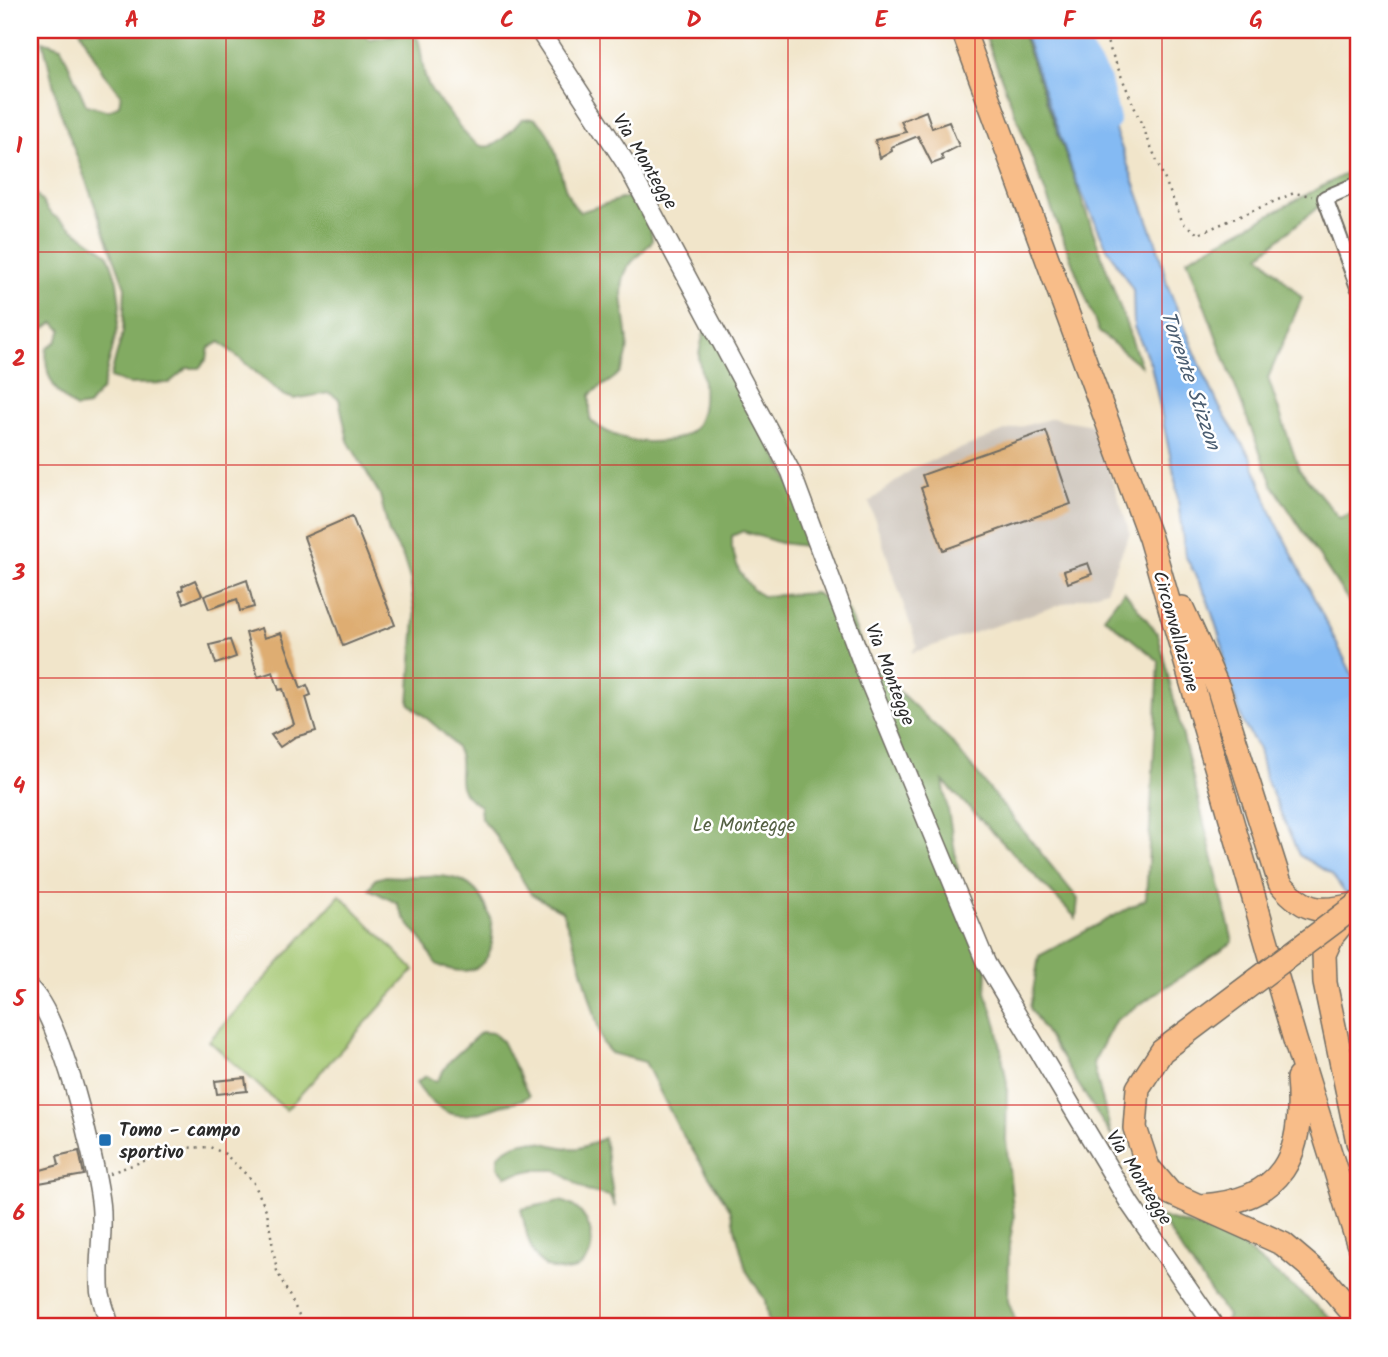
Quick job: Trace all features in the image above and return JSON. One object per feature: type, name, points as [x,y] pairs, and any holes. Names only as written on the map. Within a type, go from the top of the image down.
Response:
[{"type":"highway","name":"Circonvallazione","points":[[963,30],[1150,538],[1295,1040],[1358,1243]]},
{"type":"highway","points":[[1150,538],[1219,690],[1273,871],[1288,893],[1308,906],[1327,912],[1358,904]]},
{"type":"highway","points":[[1358,904],[1332,936],[1324,954],[1325,983],[1358,1142]]},
{"type":"highway","points":[[1358,904],[1162,1051],[1138,1087],[1135,1128],[1148,1167],[1170,1193],[1283,1244],[1323,1278],[1358,1319]]},
{"type":"highway","points":[[1199,1206],[1228,1204],[1263,1191],[1288,1166],[1300,1129],[1295,1040]]},
{"type":"street","name":"Via Montegge","points":[[539,30],[627,165],[791,472],[869,681],[986,963],[1130,1203],[1215,1327]]},
{"type":"street","points":[[1358,184],[1325,198],[1358,286]]},
{"type":"street","points":[[30,989],[39,998],[54,1028],[94,1158],[101,1208],[100,1291],[110,1327]]},
{"type":"path","points":[[1102,30],[1183,222],[1198,234],[1294,193],[1325,198]]},
{"type":"path","points":[[97,1178],[180,1148],[210,1147],[225,1154],[253,1181],[267,1212],[277,1271],[305,1327]]},
{"type":"shaded area","points":[[1053,418],[1092,425],[1130,533],[1106,590],[911,653],[917,645],[869,502],[915,467],[1005,431]]},
{"type":"green space","name":"Le Montegge","points":[[80,30],[358,30],[369,39],[408,33],[418,39],[425,77],[431,90],[468,137],[483,146],[491,146],[500,141],[522,119],[534,118],[544,127],[551,139],[566,191],[580,212],[628,197],[641,212],[650,228],[652,241],[629,265],[623,281],[628,347],[626,360],[617,375],[590,395],[590,419],[609,432],[641,442],[676,439],[686,435],[699,421],[702,411],[703,383],[699,356],[708,319],[823,548],[780,543],[743,531],[732,536],[732,548],[739,571],[753,590],[763,596],[815,593],[848,611],[869,663],[950,740],[1078,899],[1076,918],[943,781],[968,929],[987,968],[986,992],[997,1026],[1007,1084],[1006,1140],[1014,1218],[1009,1245],[1008,1301],[1018,1327],[769,1327],[765,1300],[746,1270],[730,1209],[679,1129],[645,1062],[611,1053],[603,1044],[577,952],[562,911],[531,894],[496,836],[481,818],[480,806],[463,791],[460,784],[459,753],[454,745],[409,703],[415,619],[410,579],[403,557],[389,533],[380,495],[348,441],[339,399],[329,393],[294,399],[283,395],[220,342],[209,348],[207,359],[199,368],[187,368],[169,383],[129,384],[110,378],[123,332],[125,287],[59,108],[43,41],[61,47],[86,105],[109,111],[119,105],[121,94],[103,73]]},
{"type":"green space","points":[[983,30],[1021,30],[1141,366],[1099,332]]},
{"type":"green space","points":[[1358,167],[1358,174],[1260,255],[1302,298],[1268,378],[1299,469],[1339,518],[1358,511],[1358,622],[1349,602],[1272,484],[1187,259]]},
{"type":"green space","points":[[30,185],[50,213],[108,254],[117,281],[120,305],[117,331],[102,389],[88,406],[76,408],[68,402],[56,389],[49,374],[47,348],[57,341],[62,330],[54,322],[30,339]]},
{"type":"green space","points":[[1124,591],[1158,634],[1233,942],[1115,1021],[1093,1063],[1112,1137],[1030,1008],[1039,956],[1146,899],[1159,661],[1104,617]]},
{"type":"green space","points":[[386,876],[444,876],[462,881],[476,891],[486,906],[491,923],[492,941],[487,956],[477,967],[461,971],[436,964],[397,903],[369,889],[375,879]]},
{"type":"green space","points":[[340,895],[414,970],[286,1110],[209,1041]]},
{"type":"green space","points":[[481,1032],[493,1033],[502,1041],[529,1096],[476,1113],[464,1115],[444,1111],[426,1096],[416,1083],[426,1076],[436,1082],[449,1062]]},
{"type":"green space","points":[[604,1138],[615,1207],[610,1196],[587,1191],[556,1170],[533,1170],[506,1176],[498,1167],[498,1155],[521,1143],[531,1141],[578,1148]]},
{"type":"green space","points":[[560,1201],[573,1206],[583,1216],[592,1241],[590,1254],[584,1264],[573,1270],[553,1269],[538,1260],[529,1243],[521,1209]]},
{"type":"green space","points":[[1159,1217],[1228,1235],[1333,1319],[1338,1327],[1221,1327],[1228,1317]]},
{"type":"water","points":[[1023,30],[1076,30],[1081,37],[1157,245],[1168,287],[1201,367],[1220,408],[1251,458],[1272,514],[1358,686],[1358,911],[1332,875],[1299,855],[1265,777],[1259,749],[1244,725],[1225,670],[1223,647],[1207,598],[1185,555],[1175,478],[1151,365],[1134,327],[1133,290],[1107,248],[1076,181]]},
{"type":"building","points":[[926,111],[932,128],[949,122],[959,146],[941,155],[943,160],[932,164],[918,136],[891,147],[892,151],[880,158],[875,140],[906,132],[901,121]]},
{"type":"building","points":[[1046,431],[1071,504],[943,550],[921,488],[926,486],[922,475]]},
{"type":"building","points":[[352,516],[395,625],[343,646],[304,537]]},
{"type":"building","points":[[1088,563],[1092,574],[1068,583],[1064,571]]},
{"type":"building","points":[[195,580],[202,595],[184,603],[179,591],[183,589],[182,586]]},
{"type":"building","points":[[247,580],[254,607],[240,611],[237,599],[209,609],[204,596]]},
{"type":"building","points":[[261,628],[264,638],[281,633],[301,688],[307,685],[311,695],[306,697],[316,731],[295,737],[280,747],[271,735],[294,724],[283,689],[279,690],[273,672],[258,677],[246,633]]},
{"type":"building","points":[[230,640],[236,657],[216,664],[210,645]]},
{"type":"building","points":[[245,1078],[247,1091],[217,1094],[215,1081]]},
{"type":"building","points":[[79,1151],[84,1175],[39,1183],[37,1171],[59,1165],[57,1156]]},
{"type":"waterway","name":"Torrente Stizzon","points":[[1067,30],[1099,82],[1108,120]]},
{"type":"place","name":"Tomo - campo sportivo","points":[[105,1140]]}]
